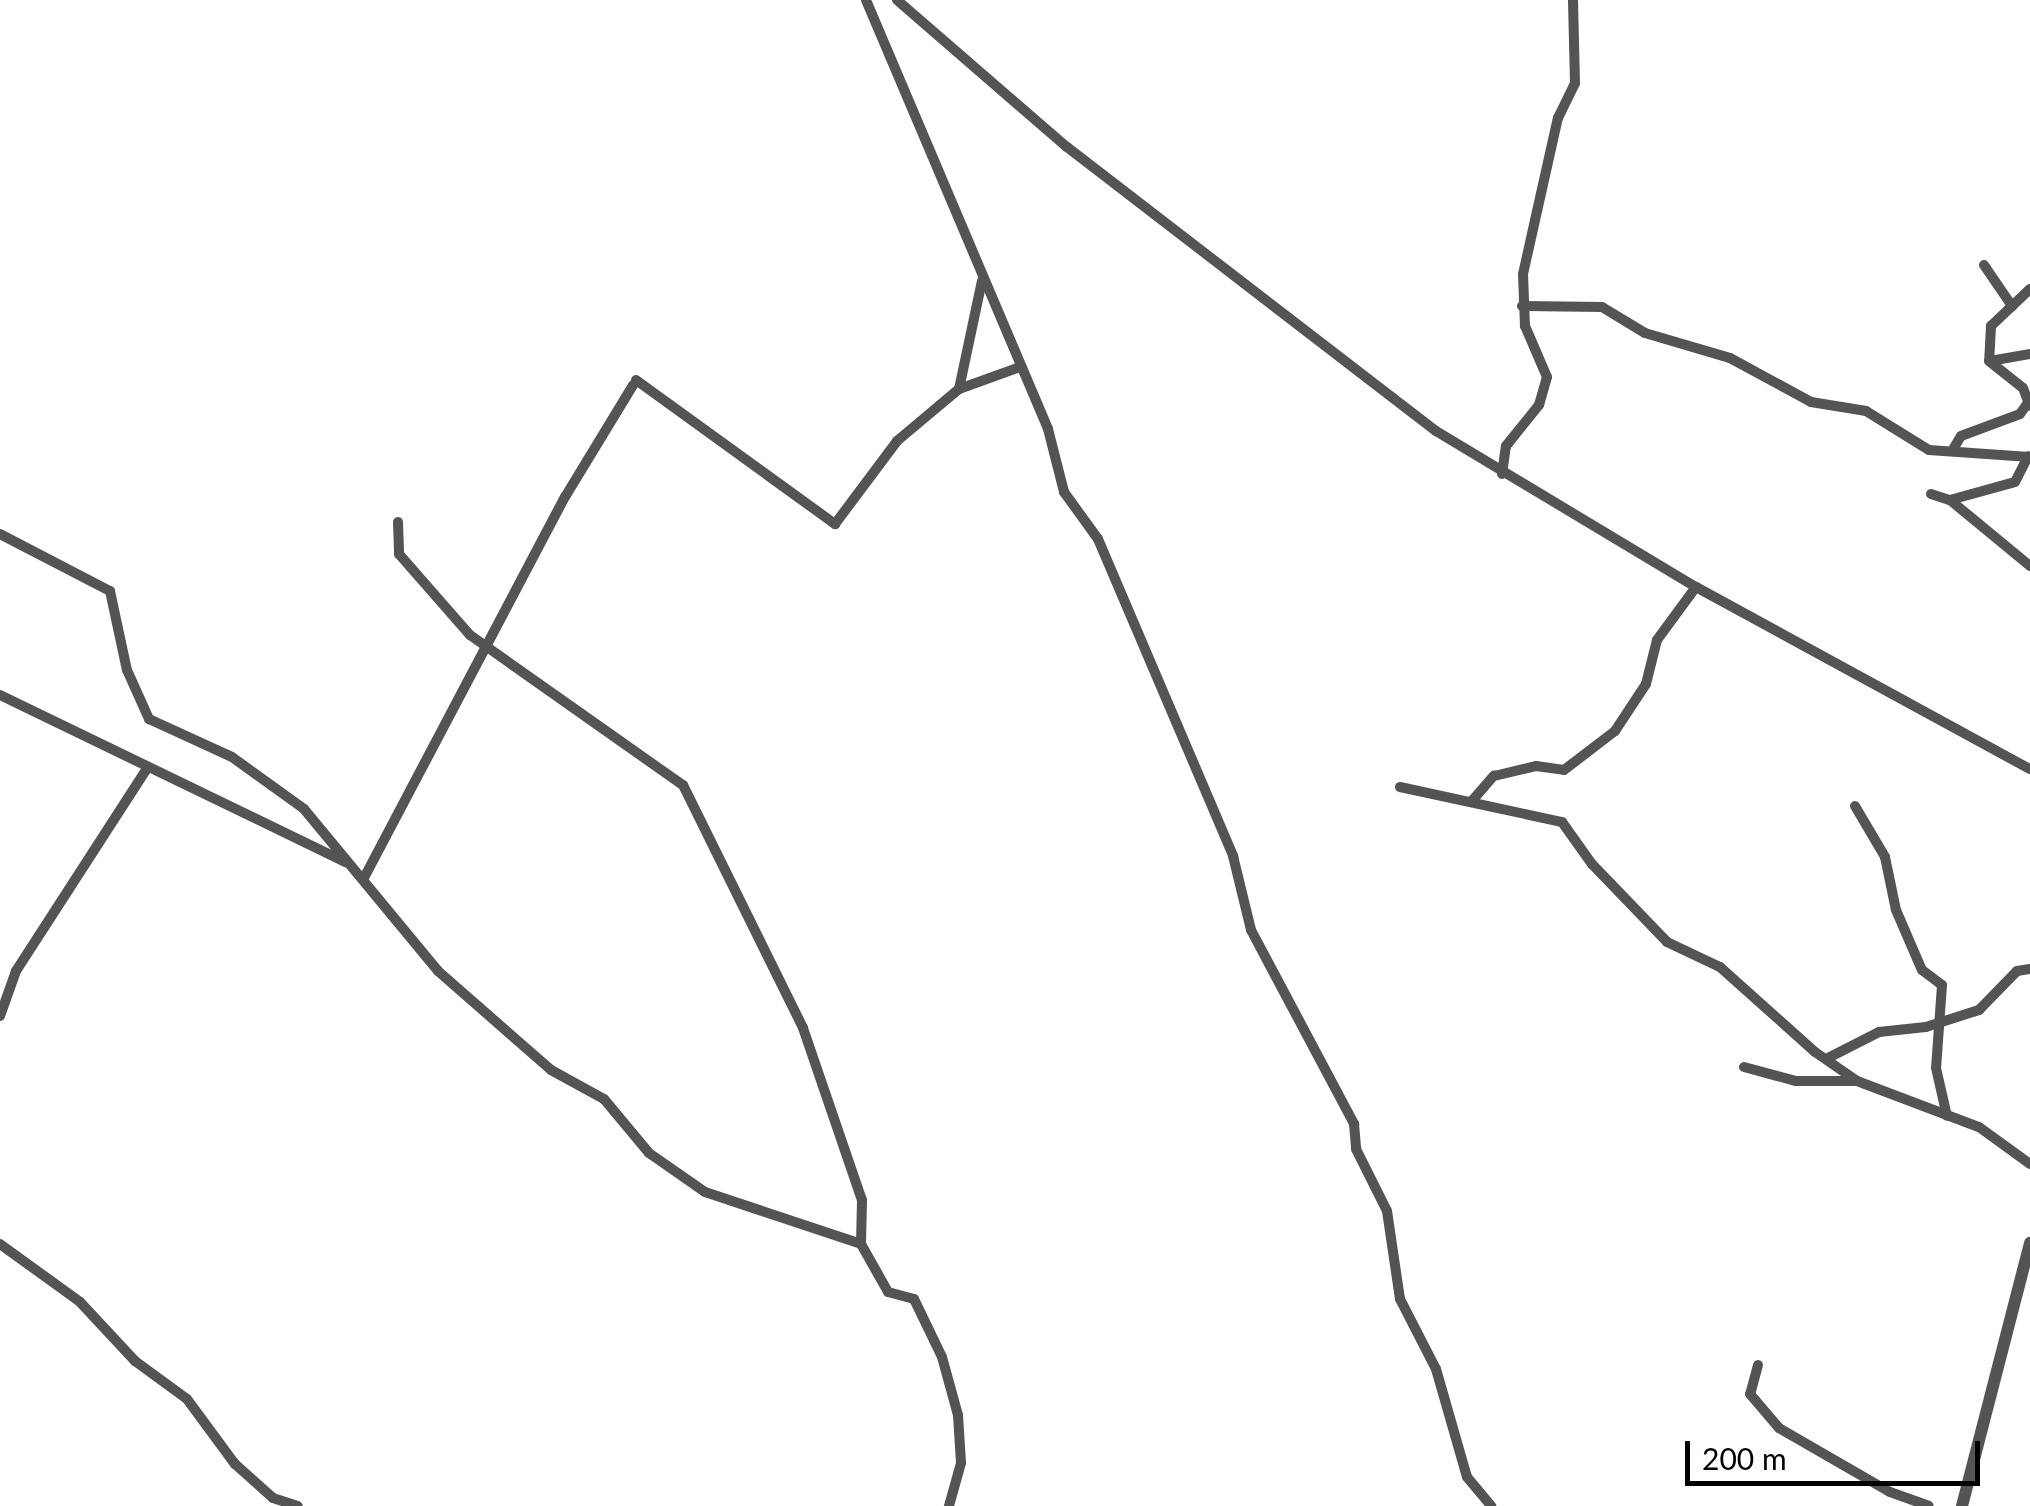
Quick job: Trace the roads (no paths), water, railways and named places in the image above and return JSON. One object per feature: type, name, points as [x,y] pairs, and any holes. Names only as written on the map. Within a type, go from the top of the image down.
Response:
[{"type":"street","points":[[866,0],[1058,455],[1064,492],[1098,539],[1233,856],[1251,930],[1354,1124],[1356,1149],[1386,1211],[1400,1300],[1436,1369],[1463,1466],[1491,1506]]},
{"type":"street","points":[[897,0],[1067,148],[1397,403],[1502,474],[1696,587],[2030,768]]},
{"type":"street","points":[[1502,474],[1506,446],[1539,405],[1547,377],[1532,353],[1522,306],[1523,274],[1558,118],[1575,83],[1573,0]]},
{"type":"street","points":[[1984,265],[2012,306]]},
{"type":"street","points":[[959,388],[983,280]]},
{"type":"street","points":[[1989,361],[1991,326],[2030,289]]},
{"type":"street","points":[[1522,306],[1602,307],[1645,333],[1730,358],[1812,402],[1866,410],[1929,450],[2029,456],[2014,482],[1950,500]]},
{"type":"street","points":[[1989,361],[2030,354]]},
{"type":"street","points":[[1952,451],[1960,436],[2020,414],[2029,405],[2023,388],[1989,361]]},
{"type":"street","points":[[366,876],[485,646],[635,382],[835,524],[897,441],[959,388],[1020,367]]},
{"type":"street","points":[[1931,494],[1950,500],[2030,566]]},
{"type":"street","points":[[398,522],[400,554],[430,596],[485,646],[566,697],[647,765],[683,785],[803,1028],[862,1200],[862,1244],[888,1292],[914,1299],[942,1357],[958,1414],[961,1463],[949,1506]]},
{"type":"street","points":[[0,534],[110,591],[127,670],[149,719],[246,768],[304,809],[366,876],[392,920],[438,971],[551,1070],[604,1099],[649,1154],[705,1192],[862,1244]]},
{"type":"street","points":[[1471,802],[1494,776],[1536,766],[1564,770],[1615,732],[1646,684],[1657,640],[1696,587]]},
{"type":"street","points":[[0,695],[146,770],[352,865]]},
{"type":"street","points":[[0,1016],[16,971],[146,770]]},
{"type":"street","points":[[1400,787],[1562,822],[1592,864],[1666,942],[1720,967],[1826,1060],[1858,1081],[1979,1127],[2030,1164]]},
{"type":"street","points":[[1855,806],[1886,856],[1896,910],[1922,970],[1942,986],[1936,1068],[1947,1116]]},
{"type":"street","points":[[1826,1060],[1879,1032],[1938,1024],[1979,1010],[2017,971],[2030,969]]},
{"type":"street","points":[[1744,1067],[1796,1081],[1858,1081]]},
{"type":"street","points":[[1962,1506],[2030,1243]]},
{"type":"street","points":[[0,1244],[80,1302],[135,1361],[187,1399],[235,1464],[272,1498],[298,1506]]},
{"type":"street","points":[[1758,1364],[1750,1394],[1779,1428],[1890,1492],[1929,1506]]}]
